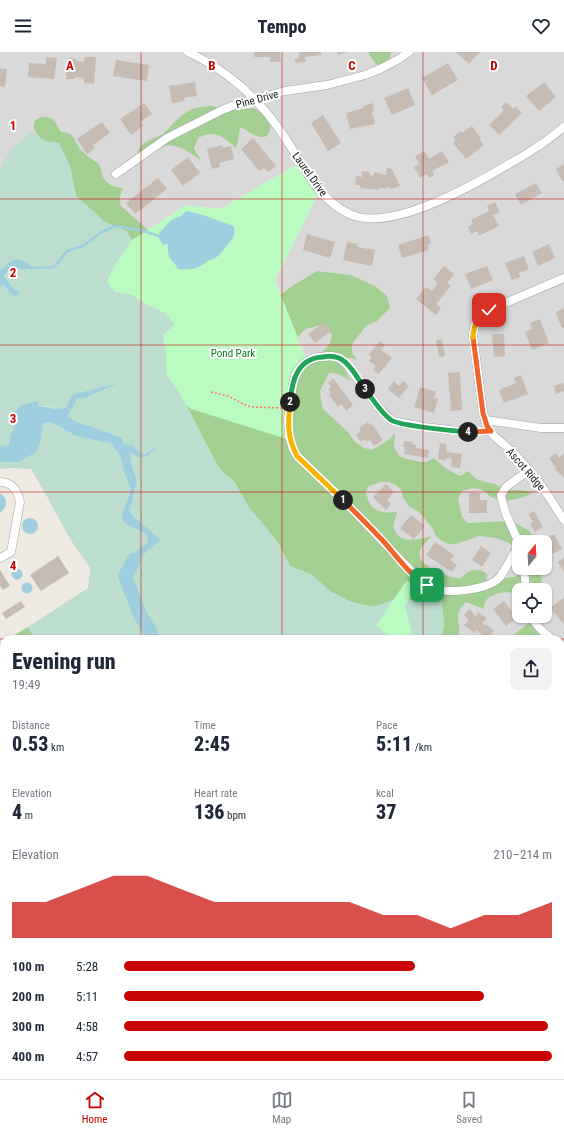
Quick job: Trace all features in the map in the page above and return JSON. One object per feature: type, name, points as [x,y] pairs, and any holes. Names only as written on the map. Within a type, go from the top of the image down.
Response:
[{"type":"street","name":"Laurel Drive","points":[[188,52],[220,70],[254,100],[279,128],[320,191],[334,205],[348,214],[359,217],[374,218],[396,216],[420,208],[487,177],[537,148],[564,127]]},
{"type":"street","name":"Pine Drive","points":[[116,174],[167,138],[222,110],[285,91],[328,85],[365,75],[380,69],[409,52]]},
{"type":"street","name":"Ascot Ridge","points":[[564,278],[489,310],[478,319],[475,324],[473,335],[483,413],[487,426],[498,439],[515,454],[541,485],[564,520]]},
{"type":"street","points":[[491,431],[468,432],[424,427],[392,421],[380,409],[347,365],[339,358],[331,356],[318,357],[307,361],[301,366],[295,375],[289,409],[289,436],[297,456],[343,500],[420,581],[439,590],[450,591],[486,585],[500,578],[512,557]]},
{"type":"street","points":[[485,420],[541,428],[564,428]]},
{"type":"street","points":[[515,535],[506,514],[501,495],[506,487],[528,470]]},
{"type":"street","points":[[0,482],[9,484],[15,489],[19,495],[20,502],[11,552],[0,558]]},
{"type":"street","points":[[535,623],[547,635]]},
{"type":"path","points":[[211,392],[228,396],[251,407],[289,409]]},
{"type":"shaded area","points":[[0,52],[564,52],[564,635],[545,635],[535,623],[552,623],[552,583],[512,583],[512,623],[530,623],[514,635],[460,635],[457,590],[343,500],[307,361],[297,337],[304,329],[324,325],[356,338],[366,326],[377,321],[351,275],[317,271],[281,294],[275,280],[319,192],[298,164],[220,209],[186,205],[132,240],[126,231],[105,222],[76,196],[70,167],[59,143],[10,150],[0,168]]},
{"type":"green space","points":[[369,52],[391,52],[385,71],[373,61]]},
{"type":"green space","points":[[211,106],[236,110],[254,108],[265,115],[270,123],[270,131],[267,136],[260,137],[240,127],[236,148],[225,139],[215,134],[209,134],[198,138],[194,149],[201,160],[182,148],[167,145],[154,152],[137,153],[146,142],[164,133],[186,112],[194,108]]},
{"type":"green space","points":[[42,117],[50,118],[56,123],[61,132],[66,132],[72,135],[83,152],[99,164],[103,177],[107,183],[123,188],[120,199],[121,206],[148,230],[152,232],[272,251],[276,298],[292,286],[317,271],[351,275],[375,286],[387,296],[390,308],[377,321],[366,326],[352,344],[352,353],[357,360],[347,358],[344,364],[351,381],[343,376],[329,373],[320,391],[323,409],[349,433],[355,442],[364,448],[372,450],[390,439],[395,433],[394,447],[399,456],[421,462],[427,462],[434,458],[453,473],[461,476],[468,471],[476,479],[495,484],[502,488],[508,490],[522,490],[533,493],[518,499],[501,500],[491,497],[485,491],[473,488],[462,491],[458,500],[462,517],[468,523],[511,521],[528,530],[533,535],[512,535],[512,545],[496,538],[479,536],[456,544],[448,544],[436,536],[433,529],[419,512],[410,507],[403,498],[402,491],[396,485],[388,482],[381,482],[369,486],[366,492],[369,503],[379,511],[397,512],[393,527],[396,533],[404,539],[412,540],[432,536],[421,549],[420,556],[422,561],[432,569],[445,575],[458,578],[472,570],[480,570],[487,574],[486,580],[514,577],[519,575],[540,575],[542,583],[512,583],[512,592],[491,596],[487,599],[484,609],[466,602],[461,607],[458,615],[460,635],[442,635],[444,620],[413,600],[396,599],[374,607],[351,602],[331,592],[312,575],[290,566],[277,541],[250,509],[234,482],[218,467],[186,405],[188,393],[168,305],[126,231],[105,222],[76,196],[70,167],[59,143],[46,141],[39,136],[35,131],[35,122],[37,119]],"holes":[[[324,325],[332,335],[331,341],[322,352],[302,360],[297,338],[305,329]]]},
{"type":"green space","points":[[31,132],[45,141],[59,143],[70,166],[76,196],[105,222],[126,231],[132,240],[115,265],[114,291],[133,295],[146,304],[166,313],[174,325],[163,336],[166,353],[166,373],[182,397],[218,467],[234,482],[250,509],[277,541],[290,566],[312,575],[331,592],[351,602],[374,607],[396,599],[413,600],[423,589],[441,597],[444,620],[442,635],[33,635],[28,627],[88,588],[90,568],[70,539],[31,469],[0,469],[0,462],[19,462],[41,439],[43,424],[51,422],[76,436],[112,444],[121,458],[123,470],[131,489],[121,518],[126,524],[146,534],[148,537],[147,543],[137,550],[126,574],[148,550],[161,540],[137,520],[130,512],[137,481],[129,451],[140,458],[155,448],[145,454],[141,454],[132,445],[124,444],[122,438],[68,418],[77,399],[85,398],[116,383],[73,394],[66,407],[58,410],[47,406],[38,406],[38,401],[13,414],[15,425],[10,436],[9,446],[0,445],[0,286],[3,284],[11,294],[14,289],[4,277],[9,272],[16,269],[25,270],[33,268],[29,264],[0,271],[0,168],[10,150]]},
{"type":"green space","name":"Pond Park","points":[[298,164],[319,192],[275,280],[307,361],[295,375],[290,440],[191,409],[186,405],[166,373],[166,353],[163,336],[174,325],[166,313],[146,304],[133,295],[114,291],[107,281],[115,265],[132,240],[186,205],[220,209]]},
{"type":"green space","points":[[407,580],[416,587],[405,606],[412,635],[387,635],[376,625]]},
{"type":"green space","points":[[529,623],[535,623],[545,635],[513,635]]},
{"type":"green space","points":[[28,627],[33,635],[14,635]]},
{"type":"water","points":[[189,211],[233,226],[235,232],[231,241],[217,257],[195,268],[187,270],[178,269],[168,254],[168,245],[163,245],[158,237],[160,232],[171,220]]},
{"type":"water","points":[[17,259],[29,264],[33,268],[25,270],[16,268],[12,269],[4,276],[14,289],[20,292],[17,297],[11,294],[3,284],[0,286],[0,271],[11,261]]},
{"type":"water","points":[[120,382],[85,398],[77,399],[68,417],[81,424],[122,438],[124,444],[132,445],[141,454],[145,454],[156,447],[149,455],[140,458],[130,452],[131,463],[137,481],[130,512],[137,520],[161,540],[148,550],[125,576],[137,550],[147,543],[148,537],[146,534],[126,524],[121,518],[131,489],[123,470],[121,458],[112,444],[76,436],[51,422],[43,424],[41,439],[36,452],[19,462],[0,462],[0,445],[9,446],[10,436],[15,425],[13,414],[21,405],[38,401],[38,406],[58,409],[66,407],[73,394]]},
{"type":"water","points":[[0,493],[6,500],[6,505],[0,513]]},
{"type":"water","points":[[27,518],[33,518],[38,523],[36,532],[33,534],[27,534],[22,529],[22,523]]},
{"type":"water","points":[[15,569],[19,569],[21,570],[21,578],[15,579],[12,576],[12,572]]},
{"type":"water","points":[[25,583],[29,583],[31,584],[31,592],[25,593],[22,590],[22,586]]},
{"type":"building","points":[[254,52],[280,52],[281,62],[270,62],[270,57],[254,57]]},
{"type":"building","points":[[299,52],[321,52],[321,55],[305,57],[306,62],[295,63],[295,59],[299,58]]},
{"type":"building","points":[[337,52],[348,52],[338,55]]},
{"type":"building","points":[[456,52],[480,52],[469,64]]},
{"type":"building","points":[[46,57],[57,58],[54,79],[28,77],[29,63],[46,64]]},
{"type":"building","points":[[85,57],[96,57],[94,84],[84,83],[84,78],[75,77],[75,79],[66,79],[68,58],[84,62]]},
{"type":"building","points":[[116,60],[149,65],[147,81],[113,76]]},
{"type":"building","points":[[448,63],[458,80],[432,95],[422,78]]},
{"type":"building","points":[[0,68],[7,69],[5,87],[0,86]]},
{"type":"building","points":[[195,82],[197,96],[184,98],[185,101],[172,103],[169,86]]},
{"type":"building","points":[[544,82],[556,97],[539,111],[526,96]]},
{"type":"building","points":[[408,88],[415,105],[392,115],[384,98]]},
{"type":"building","points":[[506,102],[513,109],[515,106],[522,113],[499,135],[489,125],[504,110],[501,107]]},
{"type":"building","points":[[144,103],[152,114],[140,122],[143,126],[131,135],[120,119]]},
{"type":"building","points":[[373,103],[374,111],[372,112],[375,124],[350,129],[346,113],[364,108],[363,106]]},
{"type":"building","points":[[323,115],[341,143],[328,151],[311,123]]},
{"type":"building","points":[[102,122],[110,133],[93,145],[95,148],[87,154],[77,139]]},
{"type":"building","points":[[472,126],[481,138],[479,139],[484,145],[466,159],[453,143],[456,141],[453,137]]},
{"type":"building","points":[[253,138],[276,166],[268,172],[264,168],[259,171],[241,149]]},
{"type":"building","points":[[222,145],[223,148],[231,146],[234,159],[219,163],[220,167],[212,169],[207,149]]},
{"type":"building","points":[[424,151],[429,159],[442,151],[449,162],[432,171],[434,175],[429,178],[427,174],[420,178],[414,167],[419,164],[415,156]]},
{"type":"building","points":[[188,157],[200,173],[183,186],[171,170]]},
{"type":"building","points":[[564,164],[564,181],[562,181],[556,169]]},
{"type":"building","points":[[387,168],[392,169],[400,186],[391,189],[390,187],[386,189],[379,188],[379,190],[360,188],[360,185],[355,185],[356,176],[362,177],[362,171],[370,172],[369,175],[373,176],[374,172],[386,175]]},
{"type":"building","points":[[158,178],[167,189],[135,214],[126,203]]},
{"type":"building","points":[[536,183],[542,193],[521,205],[515,194]]},
{"type":"building","points":[[495,202],[500,212],[493,215],[499,226],[479,236],[477,231],[471,234],[468,227],[473,224],[471,220],[489,211],[487,206]]},
{"type":"building","points":[[307,234],[335,242],[330,258],[303,250]]},
{"type":"building","points":[[429,235],[431,244],[428,245],[429,250],[402,258],[398,245]]},
{"type":"building","points":[[347,242],[358,244],[357,247],[375,250],[372,266],[343,260]]},
{"type":"building","points":[[549,244],[555,258],[538,266],[532,252]]},
{"type":"building","points":[[524,256],[529,269],[519,273],[520,277],[512,280],[505,263]]},
{"type":"building","points":[[444,266],[454,274],[447,283],[451,286],[436,304],[441,308],[436,315],[416,299],[426,287],[432,291],[438,283],[433,279]]},
{"type":"building","points":[[487,266],[493,280],[471,289],[465,274]]},
{"type":"building","points":[[564,308],[564,327],[562,328],[556,312]]},
{"type":"building","points":[[540,319],[549,343],[532,350],[525,332],[532,329],[530,323]]},
{"type":"building","points":[[324,323],[331,331],[315,343],[308,334]]},
{"type":"building","points":[[492,334],[504,334],[505,356],[494,357]]},
{"type":"building","points":[[442,339],[445,356],[439,357],[436,340]]},
{"type":"building","points":[[380,341],[385,345],[381,350],[392,358],[379,374],[373,370],[376,366],[369,361],[372,357],[369,354]]},
{"type":"building","points":[[460,372],[462,410],[451,411],[448,373]]},
{"type":"building","points":[[521,375],[528,394],[504,403],[499,390],[516,383],[514,378]]},
{"type":"building","points":[[333,378],[353,405],[346,411],[341,404],[338,407],[329,395],[331,393],[328,389],[331,387],[328,383]]},
{"type":"building","points":[[394,381],[399,386],[403,381],[409,386],[399,398],[388,389]]},
{"type":"building","points":[[564,383],[564,391],[556,394],[554,386]]},
{"type":"building","points":[[420,387],[436,392],[434,398],[438,399],[434,413],[414,407]]},
{"type":"building","points":[[368,422],[370,425],[372,424],[383,440],[374,446],[370,440],[367,442],[365,439],[361,442],[356,435],[361,431],[359,428]]},
{"type":"building","points":[[404,441],[413,442],[412,444],[416,445],[416,448],[429,450],[428,458],[404,454]]},
{"type":"building","points":[[440,443],[446,444],[447,452],[462,454],[460,468],[451,467],[452,459],[438,459]]},
{"type":"building","points":[[556,453],[559,458],[564,454],[564,478],[555,469],[556,468],[549,458]]},
{"type":"building","points":[[386,484],[394,492],[387,500],[391,504],[386,510],[373,497]]},
{"type":"building","points":[[469,493],[480,493],[480,500],[487,500],[487,513],[469,513]]},
{"type":"building","points":[[534,511],[543,527],[535,532],[530,524],[533,522],[528,514]]},
{"type":"building","points":[[411,515],[425,526],[414,539],[400,528]]},
{"type":"building","points":[[554,534],[562,549],[553,554],[552,552],[552,535]]},
{"type":"building","points":[[435,542],[454,555],[450,560],[457,565],[452,572],[426,555]]},
{"type":"building","points":[[481,546],[491,553],[482,567],[472,560]]},
{"type":"building","points":[[58,556],[69,573],[41,591],[30,575]]},
{"type":"building","points":[[564,558],[564,572],[558,562]]},
{"type":"building","points":[[0,570],[10,586],[3,590],[0,586]]},
{"type":"building","points":[[563,598],[564,599],[563,623],[552,610],[552,606]]},
{"type":"building","points":[[21,601],[25,607],[6,619],[2,613]]},
{"type":"building","points":[[504,601],[512,611],[512,622],[506,626],[493,609]]},
{"type":"building","points":[[470,609],[476,617],[478,612],[487,618],[482,623],[494,630],[491,635],[483,635],[476,630],[475,633],[464,625],[469,621],[464,615]]},
{"type":"waterway","points":[[31,268],[54,267],[67,251],[83,246],[102,232],[115,226],[144,231],[162,237]]},
{"type":"waterway","points":[[134,560],[125,576],[140,615],[152,635]]},
{"type":"route","points":[[427,585],[420,581],[343,500],[297,456],[289,436],[288,420],[295,375],[301,366],[307,361],[318,357],[331,356],[339,358],[347,365],[380,409],[392,421],[424,427],[468,432],[491,431],[487,426],[483,413],[477,376],[473,335],[475,324],[478,319],[489,310]]}]
